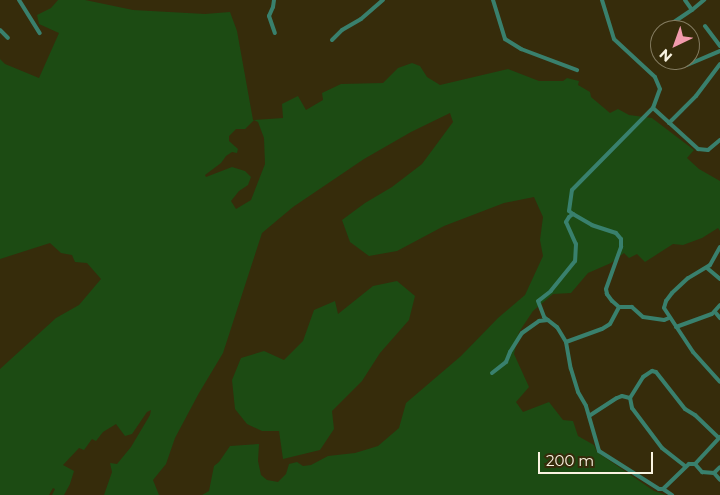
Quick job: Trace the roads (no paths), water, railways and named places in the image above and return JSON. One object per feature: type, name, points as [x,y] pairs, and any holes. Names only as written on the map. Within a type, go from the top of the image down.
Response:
[{"type":"street","points":[[19,0],[40,33]]},
{"type":"street","points":[[274,0],[274,6],[269,16],[275,33]]},
{"type":"street","points":[[332,40],[342,30],[361,19],[383,0]]},
{"type":"street","points":[[493,0],[505,39],[521,49],[577,70]]},
{"type":"street","points":[[602,0],[614,39],[655,77],[660,89],[653,108],[572,190],[569,211],[592,225],[616,233],[620,240],[621,247],[606,289],[612,301],[619,306],[632,307],[643,317],[664,320],[669,318]]},
{"type":"street","points":[[685,0],[692,10]]},
{"type":"street","points":[[677,20],[704,0]]},
{"type":"street","points":[[705,26],[720,46]]},
{"type":"street","points":[[0,30],[8,38]]},
{"type":"street","points":[[700,59],[720,51]]},
{"type":"street","points":[[669,123],[696,96],[720,64]]},
{"type":"street","points":[[653,108],[698,150],[703,151],[720,140]]},
{"type":"street","points":[[573,214],[568,217],[566,222],[576,244],[575,261],[551,291],[538,301],[540,309],[548,320],[558,327],[566,342],[573,376],[589,416],[599,450],[654,488],[663,489],[672,495]]},
{"type":"street","points":[[720,247],[707,268],[688,278],[666,301],[664,308],[669,318],[701,361],[720,382]]},
{"type":"street","points":[[707,268],[720,279]]},
{"type":"street","points":[[676,327],[715,312],[720,305]]},
{"type":"street","points":[[566,342],[602,329],[610,324],[619,306]]},
{"type":"street","points":[[715,312],[720,318]]},
{"type":"street","points":[[492,373],[506,362],[522,333],[539,321],[548,320]]},
{"type":"street","points":[[663,489],[685,466],[695,464],[720,438],[695,414],[685,409],[666,382],[654,370],[640,380],[630,398],[632,408],[662,448],[685,466]]},
{"type":"street","points":[[589,416],[617,398],[630,398]]},
{"type":"street","points":[[695,464],[702,472],[714,473],[720,480]]},
{"type":"street","points":[[714,473],[720,467]]}]
